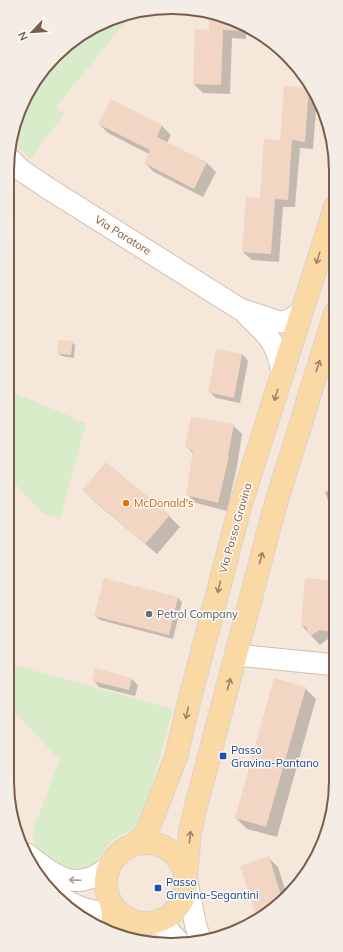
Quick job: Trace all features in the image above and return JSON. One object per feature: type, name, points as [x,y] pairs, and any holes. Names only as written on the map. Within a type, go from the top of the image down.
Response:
[{"type":"main road","name":"Via Passo Gravina","points":[[134,845],[147,832],[176,757],[240,507],[329,226]]},
{"type":"main road","points":[[144,936],[146,931],[155,923],[168,918],[177,910],[185,894],[190,832],[274,510],[329,332]]},
{"type":"main road","points":[[155,923],[135,922],[114,915],[106,884],[110,866],[122,851],[134,845],[149,843],[164,847],[170,851],[180,862],[186,879]]},
{"type":"street","name":"Via Paratore","points":[[14,163],[21,170],[46,187],[240,309],[271,340],[276,349],[282,373]]},
{"type":"street","name":"Via Paratore","points":[[240,309],[279,322],[293,318],[301,312]]},
{"type":"street","points":[[236,655],[329,664]]},
{"type":"street","points":[[36,861],[51,872],[68,880],[79,881],[87,880],[100,874],[110,866]]},
{"type":"street","points":[[186,879],[196,927],[199,936]]},
{"type":"street","points":[[83,910],[114,915]]},
{"type":"street","points":[[155,923],[170,932],[175,938]]},
{"type":"shaded area","points":[[182,14],[212,19],[232,26],[250,35],[283,60],[302,84],[313,102],[321,121],[328,151],[329,791],[324,821],[313,850],[302,868],[283,892],[259,911],[241,922],[212,933],[182,938],[161,938],[131,933],[102,922],[84,911],[60,892],[41,868],[30,850],[19,821],[14,791],[14,161],[19,131],[30,102],[53,68],[68,53],[93,35],[121,22],[151,15]]},
{"type":"green space","points":[[127,20],[56,107],[64,114],[31,159],[23,153],[17,143],[22,121],[35,93],[53,68],[68,53],[93,35]]},
{"type":"green space","points":[[14,393],[86,423],[60,519],[43,514],[14,483]]},
{"type":"green space","points":[[14,665],[173,709],[143,817],[135,826],[114,839],[96,862],[85,869],[71,869],[57,864],[44,855],[34,843],[34,827],[60,760],[14,711]]},
{"type":"building","points":[[209,18],[242,31],[223,30],[221,85],[193,84],[195,29],[209,30]]},
{"type":"building","points":[[284,86],[304,88],[309,94],[305,142],[292,140],[288,200],[275,199],[271,254],[242,252],[246,197],[260,198],[264,139],[280,140]]},
{"type":"building","points":[[111,99],[162,125],[157,137],[207,162],[194,189],[144,163],[150,150],[98,124]]},
{"type":"building","points":[[58,340],[73,341],[71,355],[57,354]]},
{"type":"building","points":[[216,349],[242,354],[234,398],[208,392]]},
{"type":"building","points":[[191,417],[234,424],[229,456],[218,503],[186,495],[193,451],[185,446]]},
{"type":"building","name":"McDonald's","points":[[106,462],[170,515],[145,544],[82,490]]},
{"type":"building","points":[[104,578],[178,597],[169,635],[94,616]]},
{"type":"building","points":[[305,578],[329,580],[329,631],[320,630],[310,636],[306,627],[301,626]]},
{"type":"building","points":[[95,668],[132,678],[129,690],[92,681]]},
{"type":"building","points":[[274,678],[306,687],[266,827],[235,818]]},
{"type":"building","points":[[269,856],[281,894],[255,914],[240,866]]},
{"type":"place","name":"McDonald's","points":[[126,503]]},
{"type":"place","name":"Petrol Company","points":[[149,614]]},
{"type":"place","name":"Passo Gravina-Pantano","points":[[223,756]]},
{"type":"place","name":"Passo Gravina-Segantini","points":[[158,888]]}]
